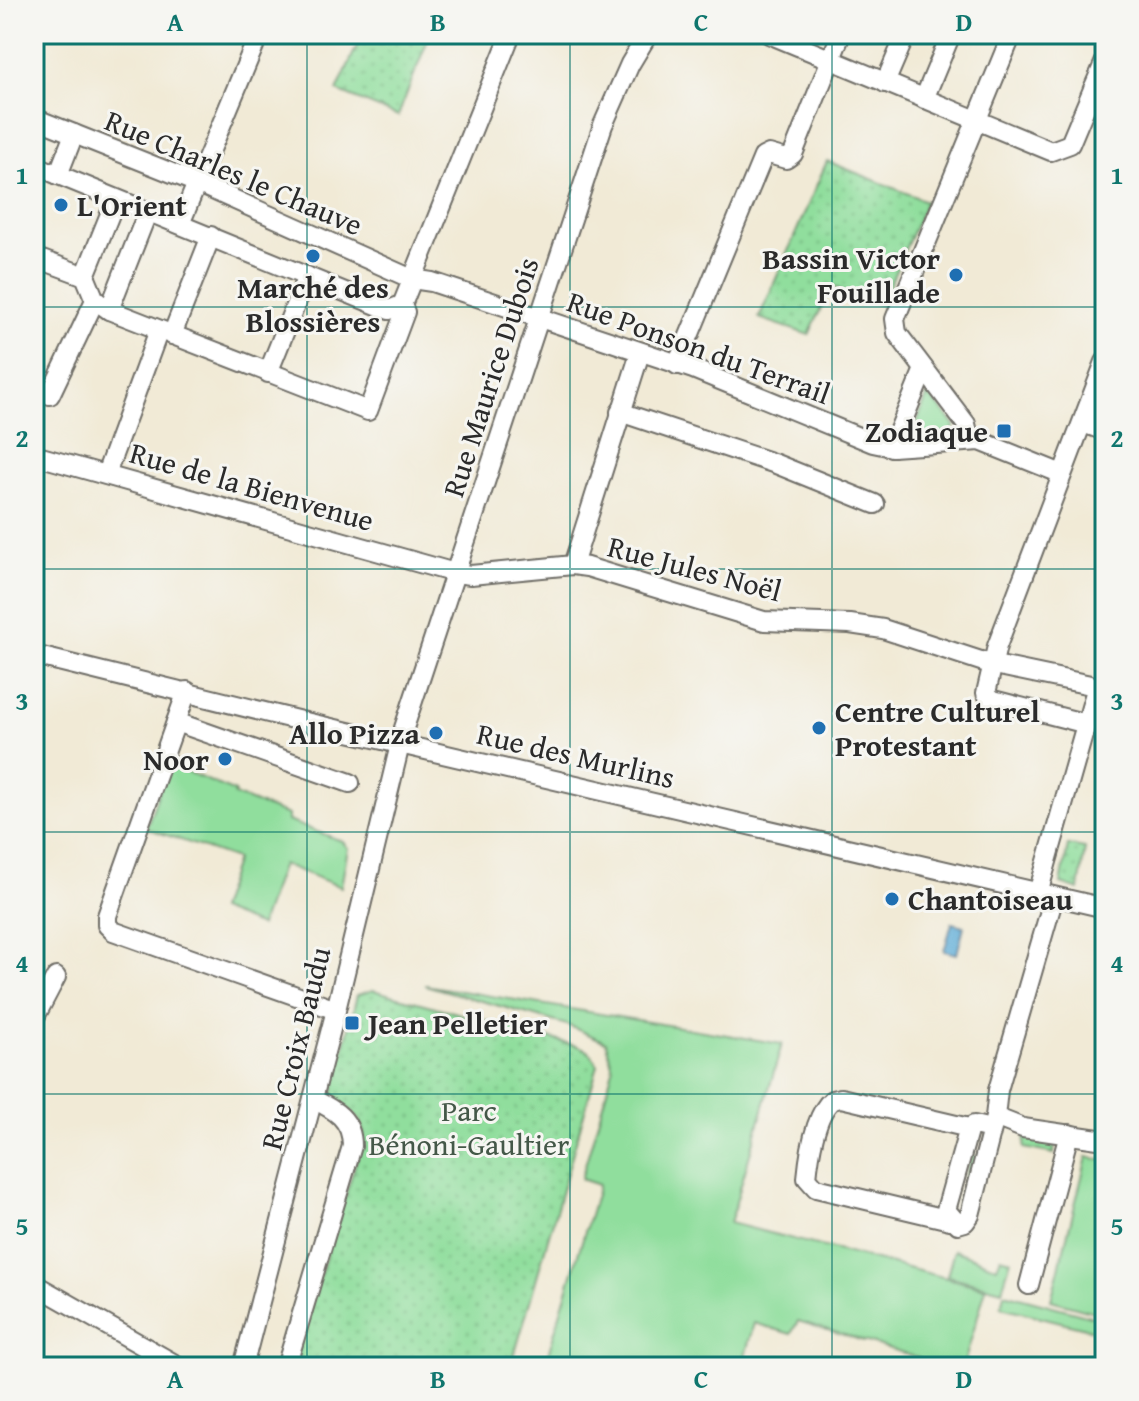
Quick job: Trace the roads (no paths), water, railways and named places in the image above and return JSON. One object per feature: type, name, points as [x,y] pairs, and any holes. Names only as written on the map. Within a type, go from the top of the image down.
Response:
[{"type":"street","points":[[180,224],[259,34]]},
{"type":"street","points":[[34,257],[85,276],[102,305],[368,411],[401,326],[405,312],[402,305],[511,34]]},
{"type":"street","name":"Rue Maurice Dubois","points":[[401,743],[537,317],[603,125],[630,64],[648,34]]},
{"type":"street","points":[[769,34],[1051,151],[1061,150],[1070,144],[1099,87],[1105,61]]},
{"type":"street","points":[[677,365],[763,157],[769,154],[786,159],[793,154],[841,34]]},
{"type":"street","points":[[885,83],[906,34]]},
{"type":"street","points":[[924,99],[951,34]]},
{"type":"street","points":[[1012,34],[895,319],[897,333],[966,424],[970,441],[986,443],[1062,474]]},
{"type":"street","name":"Rue Charles le Chauve","points":[[34,118],[197,183],[412,279]]},
{"type":"street","points":[[58,175],[74,134]]},
{"type":"street","points":[[34,165],[389,310],[402,305]]},
{"type":"street","points":[[85,276],[116,199]]},
{"type":"street","points":[[50,395],[102,305],[148,211]]},
{"type":"street","points":[[106,474],[165,332],[211,236]]},
{"type":"street","points":[[268,373],[307,276]]},
{"type":"street","name":"Rue Ponson du Terrail","points":[[412,279],[537,317],[677,365],[892,447],[970,441]]},
{"type":"street","points":[[573,565],[640,353]]},
{"type":"street","points":[[1087,724],[993,700],[986,693],[990,664],[1105,362]]},
{"type":"street","points":[[892,447],[924,369]]},
{"type":"street","points":[[620,412],[776,464],[875,504]]},
{"type":"street","points":[[1083,423],[1105,431]]},
{"type":"street","name":"Rue de la Bienvenue","points":[[34,455],[455,573]]},
{"type":"street","name":"Rue Jules Noël","points":[[455,573],[471,575],[573,565],[764,621],[850,624],[883,629],[990,664],[1101,687]]},
{"type":"street","name":"Rue des Murlins","points":[[34,655],[1105,908]]},
{"type":"street","points":[[1101,687],[1087,724],[998,1090],[993,1123],[970,1215],[958,1224],[816,1188],[807,1178],[808,1164],[823,1114],[832,1100],[841,1098],[969,1128],[993,1123],[1105,1140]]},
{"type":"street","points":[[187,691],[107,916],[107,925],[113,931],[336,1010]]},
{"type":"street","points":[[176,722],[350,783]]},
{"type":"street","name":"Rue Croix Baudu","points":[[243,1367],[336,1010],[401,743]]},
{"type":"street","points":[[34,1019],[56,977]]},
{"type":"street","points":[[286,1367],[352,1146],[352,1130],[345,1120],[313,1099]]},
{"type":"street","points":[[950,1220],[946,1210],[969,1128]]},
{"type":"street","points":[[1029,1285],[1069,1134]]},
{"type":"street","points":[[34,1284],[180,1367]]},
{"type":"water","points":[[952,923],[964,926],[957,954],[944,951]]},
{"type":"place","name":"L'Orient","points":[[61,205]]},
{"type":"place","name":"Marché des Blossières","points":[[313,256]]},
{"type":"place","name":"Bassin Victor Fouillade","points":[[956,275]]},
{"type":"place","name":"Zodiaque","points":[[1004,431]]},
{"type":"place","name":"Centre Culturel Protestant","points":[[819,728]]},
{"type":"place","name":"Allo Pizza","points":[[436,733]]},
{"type":"place","name":"Noor","points":[[225,759]]},
{"type":"place","name":"Chantoiseau","points":[[892,899]]},
{"type":"place","name":"Jean Pelletier","points":[[352,1023]]},
{"type":"park label","name":"Parc Bénoni-Gaultier","points":[[469,1127]]}]
